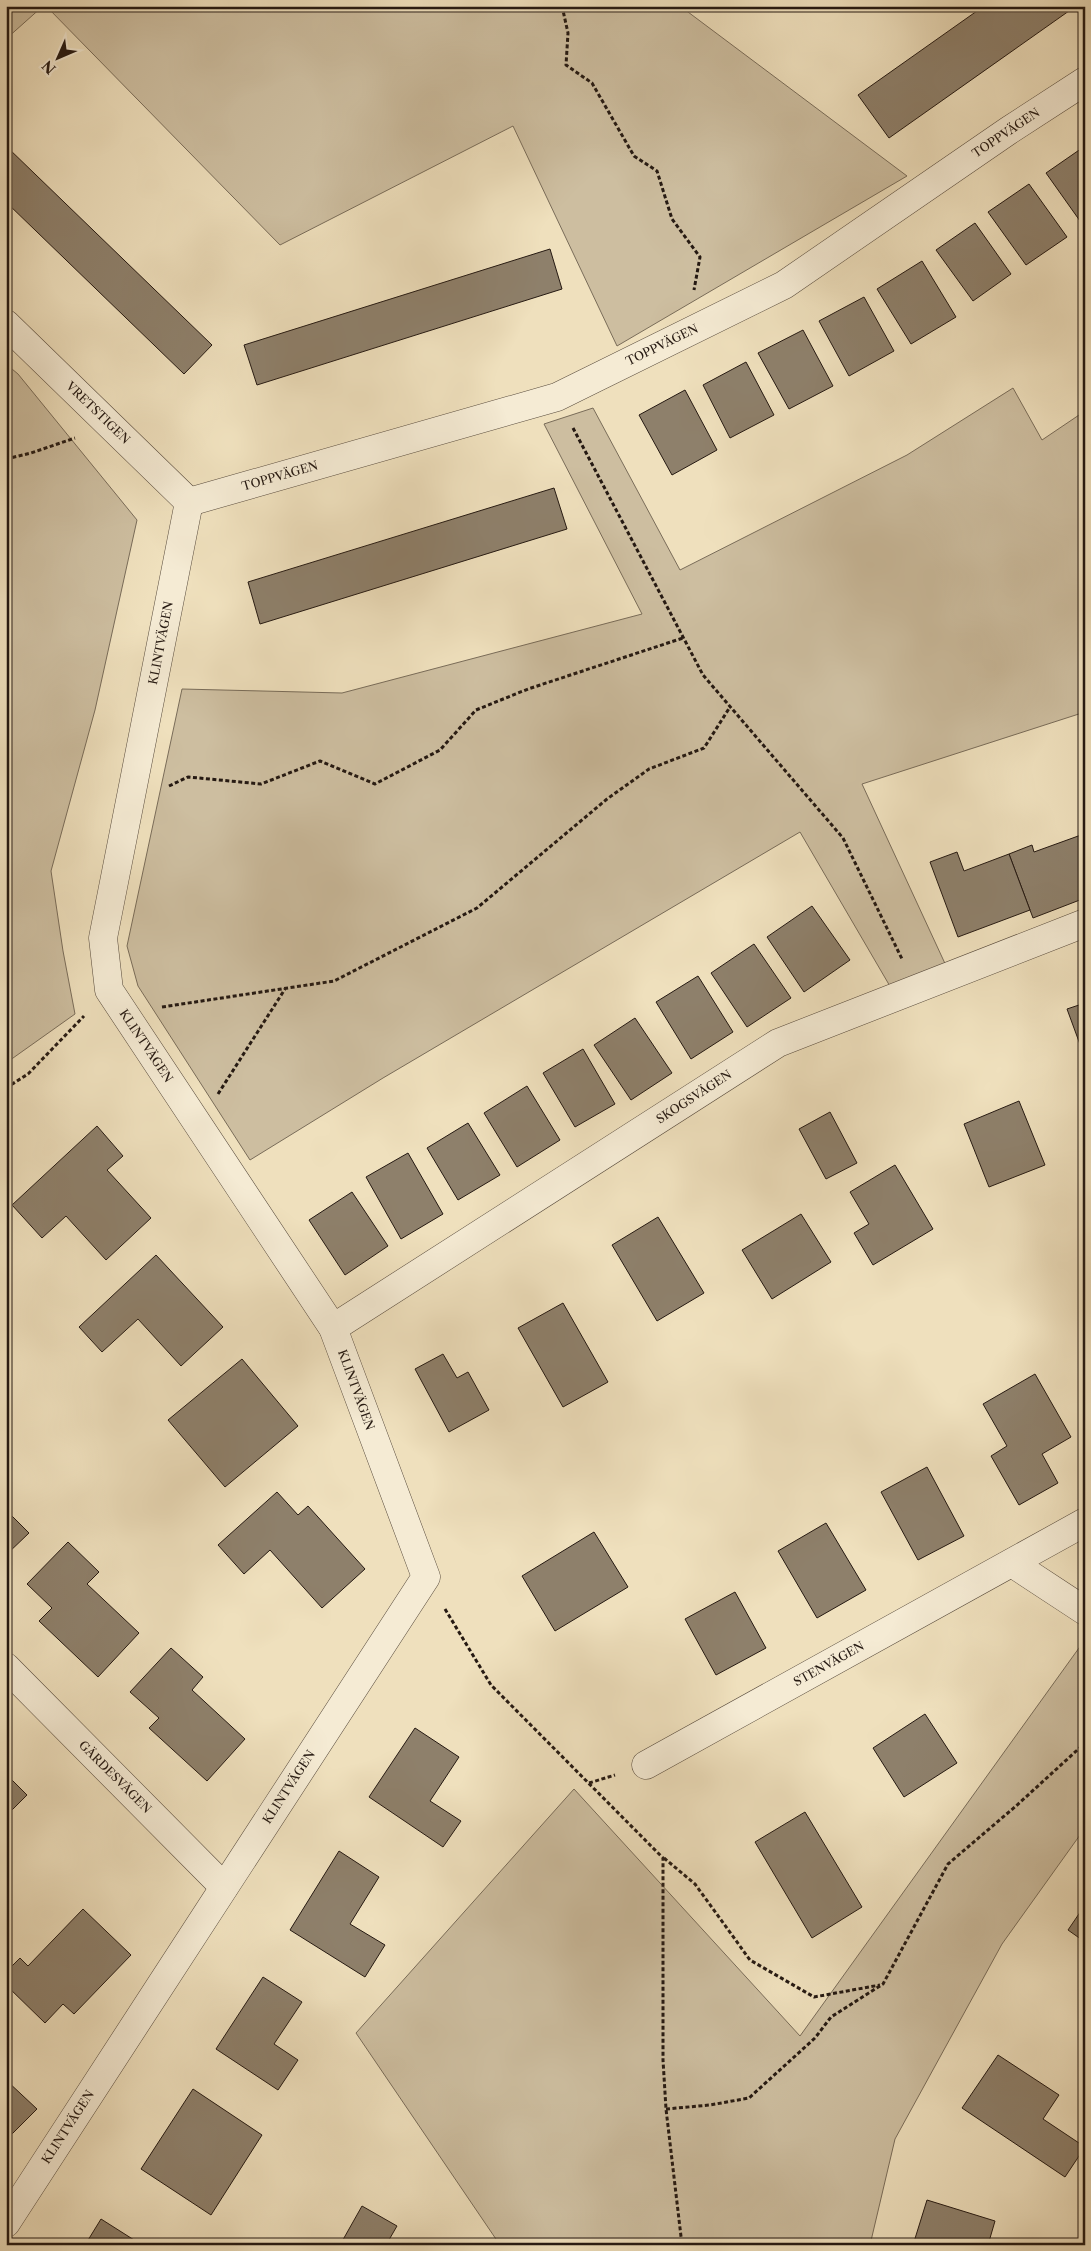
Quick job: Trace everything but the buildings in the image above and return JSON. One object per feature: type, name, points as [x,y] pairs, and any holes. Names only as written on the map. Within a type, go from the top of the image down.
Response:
[{"type":"street","name":"TOPPVÄGEN","points":[[189,502],[557,397],[784,285],[1008,131],[1085,81]]},
{"type":"street","name":"VRETSTIGEN","points":[[6,324],[189,502]]},
{"type":"street","name":"KLINTVÄGEN","points":[[6,2223],[426,1577],[333,1328],[109,990],[103,938],[189,502]]},
{"type":"street","name":"SKOGSVÄGEN","points":[[333,1328],[778,1043],[1085,923]]},
{"type":"street","name":"STENVÄGEN","points":[[646,1765],[1085,1522]]},
{"type":"street","points":[[1012,1562],[1085,1611]]},
{"type":"street","name":"GÄRDESVÄGEN","points":[[6,1666],[224,1887]]},
{"type":"path","points":[[562,6],[568,33],[566,65],[592,83],[634,156],[657,171],[672,219],[700,256],[688,333]]},
{"type":"path","points":[[557,397],[703,676],[842,838],[916,989]]},
{"type":"path","points":[[6,459],[31,454],[111,426]]},
{"type":"path","points":[[129,805],[188,777],[261,784],[320,761],[375,784],[440,750],[476,710],[528,689],[683,638]]},
{"type":"path","points":[[124,1012],[334,981],[477,908],[607,798],[649,768],[704,748],[730,707]]},
{"type":"path","points":[[198,1125],[285,989]]},
{"type":"path","points":[[6,1088],[28,1074],[109,990]]},
{"type":"path","points":[[426,1577],[491,1685],[664,1858],[695,1884],[750,1960],[814,1997],[883,1984]]},
{"type":"path","points":[[666,2109],[710,2105],[749,2098],[815,2038],[831,2017],[883,1984],[948,1864],[1016,1806],[1085,1743]]},
{"type":"path","points":[[664,1858],[663,2060],[666,2109],[682,2245]]},
{"type":"shaded area","points":[[6,6],[43,6],[6,39]]},
{"type":"shaded area","points":[[46,6],[680,6],[907,176],[617,346],[513,126],[280,245]]},
{"type":"shaded area","points":[[6,364],[18,374],[137,520],[95,710],[51,871],[75,1014],[6,1063]]},
{"type":"shaded area","points":[[1013,388],[1042,440],[1085,411],[1085,712],[862,784],[948,970],[891,988],[800,832],[383,1078],[250,1160],[138,986],[127,946],[182,689],[342,693],[642,614],[544,424],[593,408],[680,570],[907,455]]},
{"type":"shaded area","points":[[1084,1641],[1085,1828],[1002,1944],[895,2139],[870,2245],[500,2245],[356,2033],[574,1789],[800,2036]]}]
